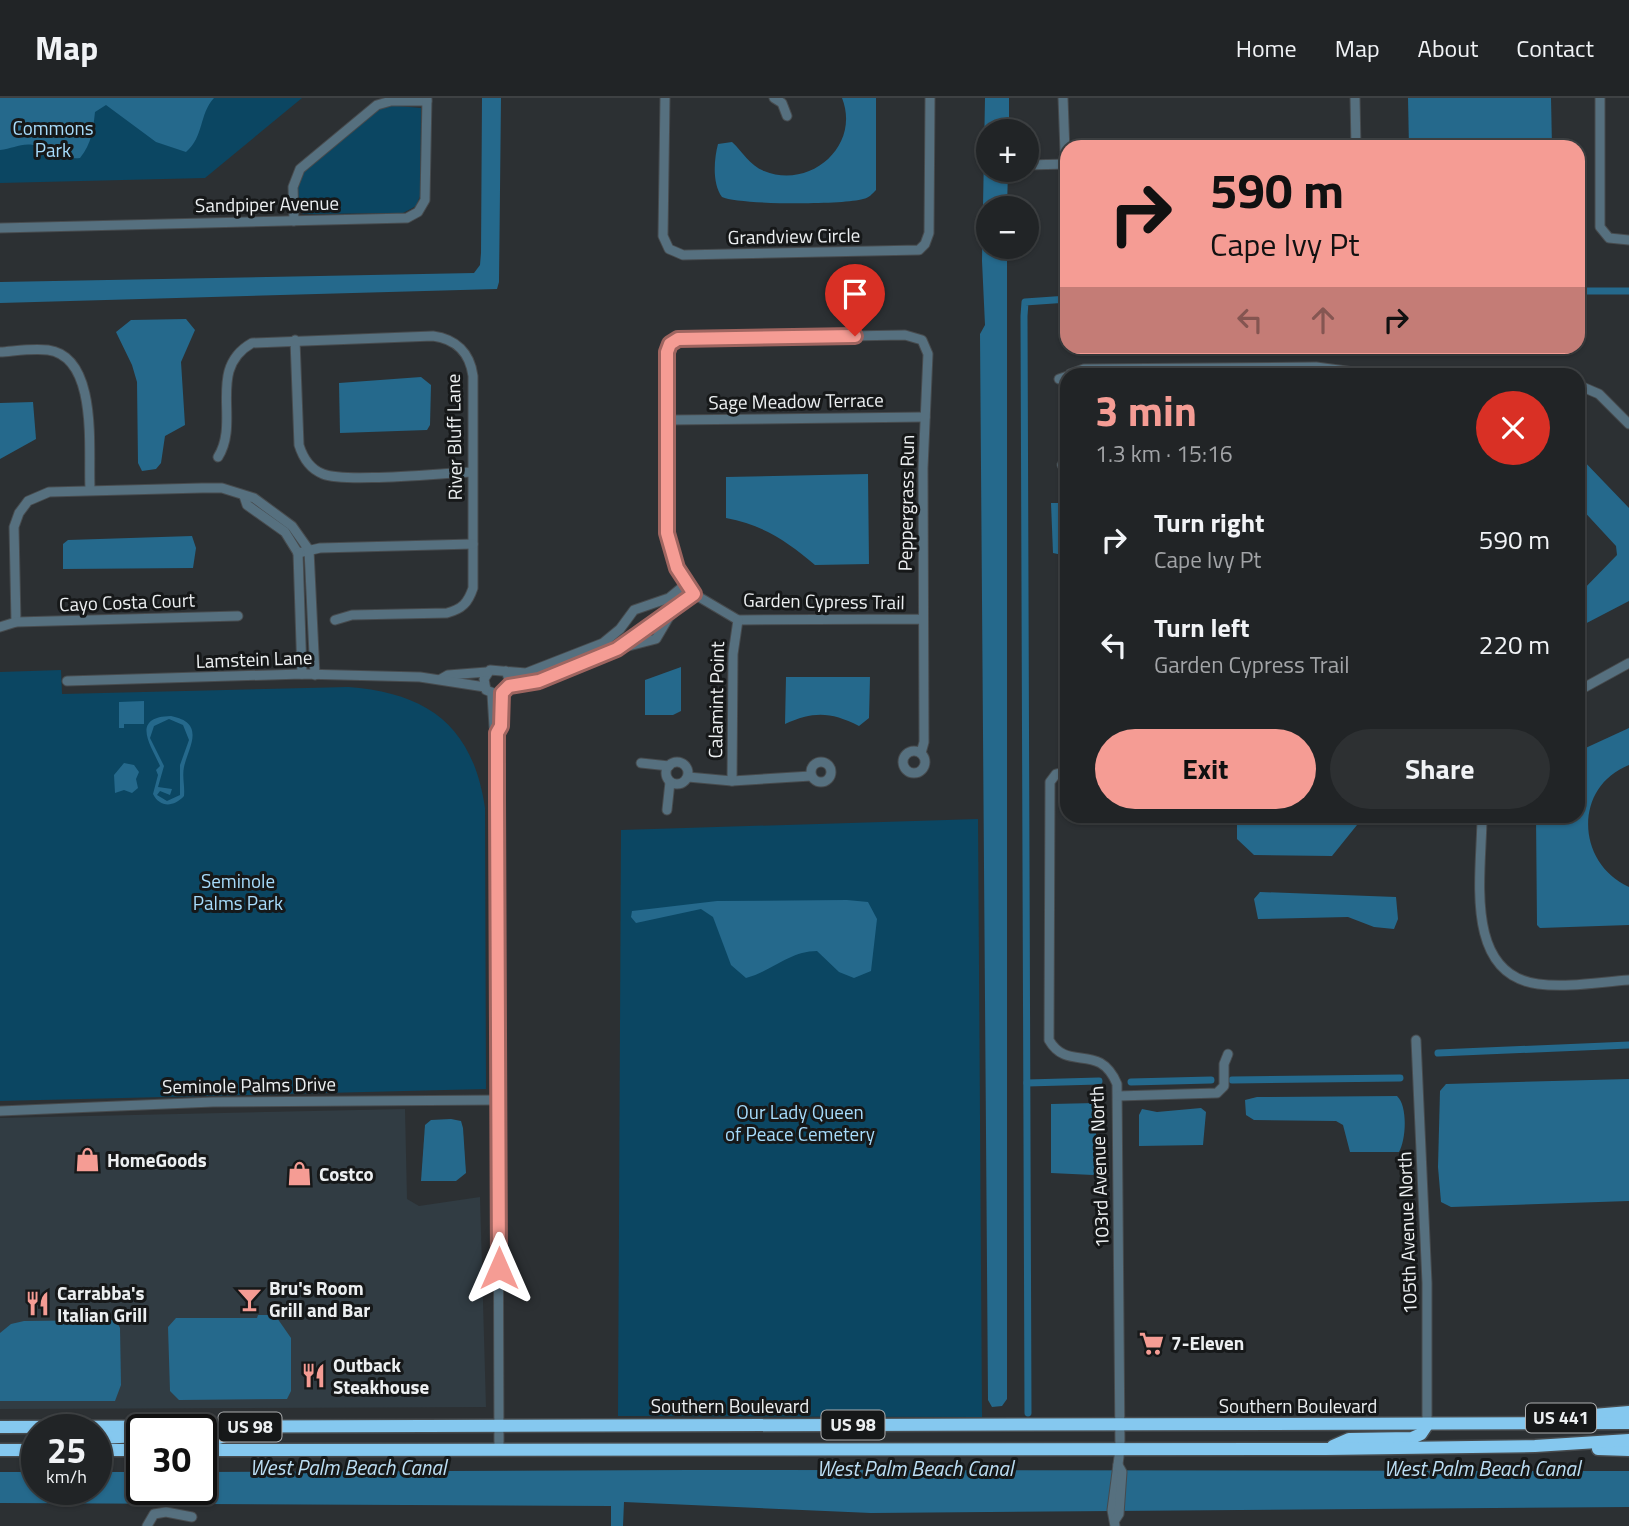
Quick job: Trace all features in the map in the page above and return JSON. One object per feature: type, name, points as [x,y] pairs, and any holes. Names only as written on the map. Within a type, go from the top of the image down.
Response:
[{"type":"highway","name":"US 441","points":[[1492,1424],[1629,1412]]},
{"type":"highway","name":"Southern Boulevard","points":[[217,1429],[1629,1423]]},
{"type":"highway","points":[[1326,1449],[1349,1439],[1412,1438],[1421,1434],[1427,1425]]},
{"type":"highway","name":"Southern Boulevard","points":[[0,1427],[126,1430]]},
{"type":"highway","points":[[217,1438],[261,1427]]},
{"type":"highway","name":"US 98","points":[[217,1450],[1326,1449],[1535,1446],[1629,1440]]},
{"type":"highway","name":"US 441","points":[[1535,1446],[1629,1450]]},
{"type":"highway","points":[[0,1450],[21,1450]]},
{"type":"street","name":"Grandview Circle","points":[[665,98],[663,236],[669,249],[683,255],[919,250],[925,244],[929,233],[930,98]]},
{"type":"street","points":[[774,98],[782,103],[787,116]]},
{"type":"street","points":[[1063,98],[1065,140]]},
{"type":"street","points":[[1355,98],[1356,140]]},
{"type":"street","points":[[1600,98],[1600,223],[1605,235],[1613,239],[1629,240]]},
{"type":"street","points":[[294,221],[293,187],[303,166],[377,105],[391,101],[427,99]]},
{"type":"street","name":"Sandpiper Avenue","points":[[0,228],[402,218],[418,212],[426,195],[427,99]]},
{"type":"street","points":[[1039,165],[1060,164]]},
{"type":"street","name":"Peppergrass Run","points":[[670,344],[678,339],[892,335],[922,340],[928,354],[925,417],[924,742],[921,753]]},
{"type":"street","name":"River Bluff Lane","points":[[218,457],[225,445],[226,382],[233,359],[244,348],[259,341],[433,336],[455,343],[466,354],[472,368],[473,544],[472,588],[468,601],[459,610],[447,613],[352,615],[335,620]]},
{"type":"street","points":[[295,340],[299,445],[305,459],[316,470],[339,477],[472,472]]},
{"type":"street","name":"Garden Cypress Trail","points":[[670,344],[667,352],[667,533],[672,554],[686,584],[694,594],[738,620],[923,620]]},
{"type":"street","points":[[0,352],[48,350],[63,356],[75,366],[86,394],[90,488]]},
{"type":"street","points":[[1304,368],[1324,368]]},
{"type":"street","points":[[1585,388],[1599,394],[1629,424]]},
{"type":"street","name":"Sage Meadow Terrace","points":[[668,420],[925,417]]},
{"type":"street","points":[[16,622],[13,534],[19,513],[28,501],[42,493],[90,488],[222,488],[254,498],[280,523],[298,552],[302,674]]},
{"type":"street","points":[[280,523],[292,526],[309,550],[315,675]]},
{"type":"street","points":[[298,552],[473,544]]},
{"type":"street","points":[[299,579],[310,579]]},
{"type":"street","name":"Lamstein Lane","points":[[441,679],[448,675],[487,672],[499,668],[526,673],[603,643],[620,629],[634,610],[669,598],[686,584]]},
{"type":"street","points":[[617,649],[694,594]]},
{"type":"street","points":[[300,603],[312,602]]},
{"type":"street","points":[[650,604],[661,633]]},
{"type":"street","points":[[497,690],[539,681],[617,649],[646,644],[661,633],[678,607]]},
{"type":"street","name":"Cayo Costa Court","points":[[0,627],[16,622],[238,616]]},
{"type":"street","name":"Calamint Point","points":[[732,781],[733,654],[738,620]]},
{"type":"street","points":[[1585,687],[1629,663]]},
{"type":"street","points":[[497,690],[506,671]]},
{"type":"street","points":[[487,672],[497,690],[501,726],[497,733],[499,1450]]},
{"type":"street","name":"Lamstein Lane","points":[[67,681],[302,674],[441,679],[497,690]]},
{"type":"street","points":[[641,762],[669,766],[675,763],[683,764],[688,776]]},
{"type":"street","points":[[667,810],[669,766]]},
{"type":"street","name":"103rd Avenue North","points":[[1060,773],[1050,782],[1049,792],[1049,1040],[1056,1051],[1069,1057],[1097,1059],[1112,1073],[1118,1096],[1118,1465],[1122,1472],[1119,1514],[1115,1523]]},
{"type":"street","points":[[688,776],[732,781],[811,776]]},
{"type":"street","points":[[670,782],[680,784],[688,776]]},
{"type":"street","points":[[1482,823],[1482,926],[1486,946],[1496,963],[1523,981],[1541,984],[1629,980]]},
{"type":"street","name":"105th Avenue North","points":[[1416,1040],[1427,1283],[1427,1425]]},
{"type":"street","points":[[1118,1096],[1217,1093],[1224,1086],[1224,1063],[1228,1054]]},
{"type":"street","name":"Seminole Palms Drive","points":[[0,1111],[213,1102],[499,1100]]},
{"type":"street","points":[[147,1526],[155,1514],[166,1512],[192,1517]]},
{"type":"shaded area","points":[[0,98],[214,98],[209,104],[196,139],[186,152],[156,142],[106,105],[95,112],[91,136],[84,152],[80,158],[72,158],[33,145],[0,150]]},
{"type":"shaded area","points":[[482,98],[501,98],[497,289],[0,303],[0,282],[474,273],[480,265],[481,253]]},
{"type":"shaded area","points":[[842,98],[876,98],[876,190],[870,196],[852,201],[814,203],[748,202],[722,197],[715,178],[718,144],[732,142],[750,162],[764,171],[781,175],[814,169],[827,160],[838,147],[844,132],[846,116]]},
{"type":"shaded area","points":[[985,98],[1009,98],[1009,119],[985,119]]},
{"type":"shaded area","points":[[1408,98],[1551,98],[1552,140],[1409,140]]},
{"type":"shaded area","points":[[983,182],[1008,182],[1007,196],[983,196]]},
{"type":"shaded area","points":[[1007,259],[1007,1399],[1002,1406],[992,1407],[988,1400],[980,334],[985,325],[982,261]]},
{"type":"shaded area","points":[[186,319],[195,330],[181,362],[185,425],[165,436],[161,463],[156,469],[142,471],[138,463],[137,382],[116,332],[131,320]]},
{"type":"shaded area","points":[[421,377],[431,385],[430,425],[427,430],[340,433],[339,383]]},
{"type":"shaded area","points":[[33,402],[36,439],[0,459],[0,403]]},
{"type":"shaded area","points":[[1585,462],[1629,508],[1629,601],[1585,624],[1585,588],[1617,555],[1616,546],[1585,512]]},
{"type":"shaded area","points":[[868,474],[869,564],[815,565],[774,535],[726,518],[726,477]]},
{"type":"shaded area","points":[[1051,503],[1060,503],[1060,554],[1053,553]]},
{"type":"shaded area","points":[[192,536],[196,548],[193,568],[63,569],[63,544],[68,540]]},
{"type":"shaded area","points":[[681,667],[681,711],[673,715],[645,715],[645,680]]},
{"type":"shaded area","points":[[786,677],[870,677],[869,718],[859,726],[840,718],[822,715],[785,724]]},
{"type":"shaded area","points":[[144,701],[144,724],[124,724],[124,728],[119,728],[119,702]]},
{"type":"shaded area","points":[[171,716],[182,719],[192,730],[183,771],[184,796],[172,804],[159,802],[153,794],[158,775],[156,770],[160,766],[149,742],[147,727],[158,718]],"holes":[[[169,719],[183,725],[189,740],[180,765],[180,795],[167,801],[157,795],[160,791],[170,795],[172,789],[158,787],[164,766],[150,738],[154,726]]]},
{"type":"shaded area","points":[[1629,728],[1629,765],[1611,776],[1598,790],[1590,807],[1588,825],[1591,844],[1599,861],[1611,876],[1629,887],[1629,925],[1540,928],[1537,925],[1536,823],[1585,823],[1585,748]]},
{"type":"shaded area","points":[[124,763],[134,765],[139,772],[136,779],[138,788],[132,793],[124,790],[115,793],[114,775]]},
{"type":"shaded area","points":[[1237,823],[1368,823],[1357,825],[1332,856],[1254,855],[1237,839]]},
{"type":"shaded area","points":[[1260,892],[1396,897],[1398,919],[1394,929],[1374,927],[1348,917],[1258,919],[1254,899]]},
{"type":"shaded area","points":[[717,901],[868,902],[877,919],[871,971],[854,978],[839,972],[817,951],[798,954],[746,978],[731,965],[713,917],[701,909],[636,923],[631,917],[632,911]]},
{"type":"shaded area","points":[[1629,1079],[1629,1201],[1451,1207],[1441,1202],[1438,1167],[1440,1091],[1446,1084]]},
{"type":"shaded area","points":[[1397,1096],[1403,1107],[1405,1123],[1399,1152],[1350,1152],[1343,1125],[1336,1121],[1254,1120],[1246,1115],[1245,1100],[1257,1097]]},
{"type":"shaded area","points":[[1096,1103],[1096,1172],[1093,1175],[1051,1173],[1051,1104]]},
{"type":"shaded area","points":[[1201,1108],[1206,1112],[1203,1145],[1139,1146],[1139,1115],[1142,1109],[1157,1112]]},
{"type":"shaded area","points":[[405,1109],[407,1199],[419,1206],[480,1197],[486,1407],[0,1409],[0,1118]]},
{"type":"shaded area","points":[[431,1120],[461,1121],[463,1128],[466,1173],[456,1181],[421,1181],[425,1125]]},
{"type":"shaded area","points":[[258,1315],[275,1315],[291,1338],[291,1391],[287,1399],[179,1400],[170,1391],[168,1327],[176,1318],[257,1318]]},
{"type":"shaded area","points":[[116,1320],[120,1328],[121,1385],[115,1401],[0,1401],[0,1333],[11,1324],[24,1321]]},
{"type":"shaded area","points":[[1629,1471],[1629,1507],[871,1513],[624,1502],[623,1526],[611,1526],[611,1506],[217,1504],[217,1472]]},
{"type":"shaded area","points":[[0,1472],[21,1472],[21,1503],[0,1503]]},
{"type":"shaded area","points":[[112,1472],[126,1472],[126,1504],[112,1504]]},
{"type":"green space","name":"Commons Park","points":[[0,98],[302,98],[205,178],[0,183]]},
{"type":"green space","points":[[387,105],[421,108],[420,196],[416,206],[403,213],[303,214],[298,207],[296,192],[297,182],[304,171],[367,117]]},
{"type":"green space","name":"Seminole Palms Park","points":[[61,670],[62,694],[348,687],[401,697],[423,706],[442,719],[470,755],[485,808],[486,1089],[0,1101],[0,672]]},
{"type":"green space","name":"Our Lady Queen of Peace Cemetery","points":[[978,819],[982,1417],[618,1416],[621,830]]},
{"type":"waterway","points":[[1585,291],[1629,291]]},
{"type":"waterway","points":[[1028,1413],[1024,316],[1025,302],[1060,300]]},
{"type":"waterway","points":[[1438,1053],[1629,1045]]},
{"type":"waterway","points":[[1232,1080],[1400,1078]]},
{"type":"waterway","points":[[1131,1082],[1211,1080]]},
{"type":"waterway","points":[[1027,1083],[1099,1081]]},
{"type":"place","name":"HomeGoods","points":[[87,1160]]},
{"type":"place","name":"Costco","points":[[299,1174]]},
{"type":"place","name":"Bru's Room Grill and Bar","points":[[249,1299]]},
{"type":"place","name":"Carrabba's Italian Grill","points":[[37,1304]]},
{"type":"place","name":"7-Eleven","points":[[1151,1343]]},
{"type":"place","name":"Outback Steakhouse","points":[[313,1376]]},
{"type":"route","points":[[499,1268],[497,733],[501,726],[502,693],[509,686],[539,681],[617,649],[694,594],[677,568],[667,533],[667,352],[670,344],[678,339],[855,336]]},
{"type":"water label","name":"West Palm Beach Canal","points":[[348,1468]]},
{"type":"water label","name":"West Palm Beach Canal","points":[[915,1469]]},
{"type":"water label","name":"West Palm Beach Canal","points":[[1482,1469]]}]
